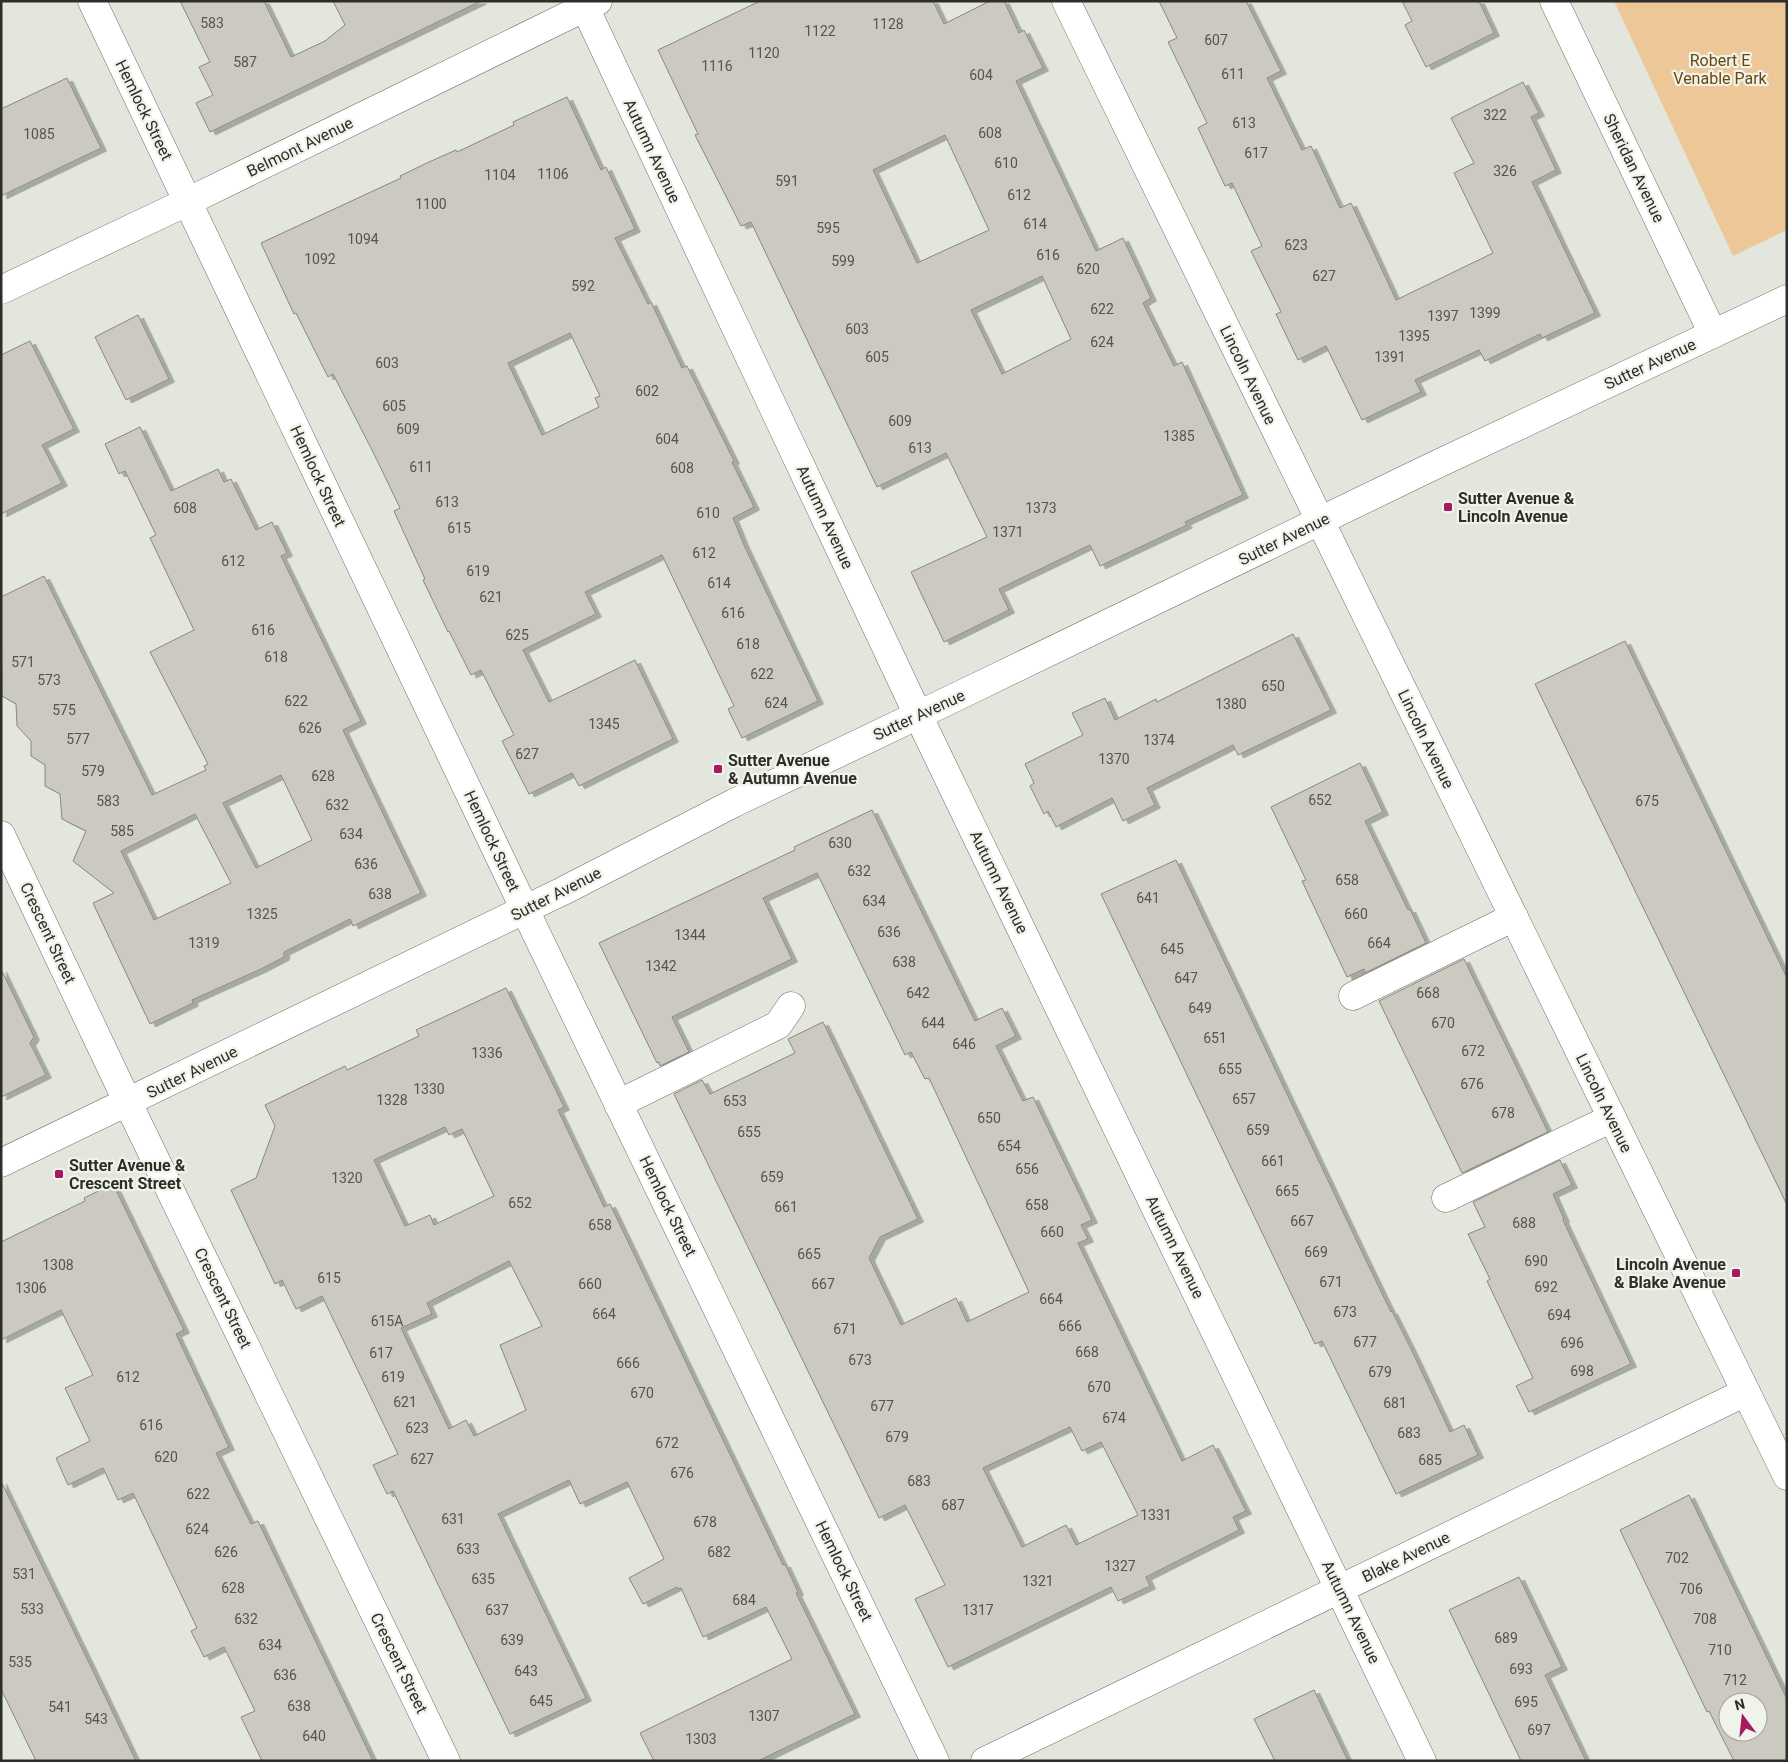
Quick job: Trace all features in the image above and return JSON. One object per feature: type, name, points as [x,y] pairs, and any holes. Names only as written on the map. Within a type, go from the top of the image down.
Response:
[{"type":"street","name":"Hemlock Street","points":[[92,1],[525,910],[935,1761]]},
{"type":"street","name":"Lincoln Avenue","points":[[1066,1],[1787,1476]]},
{"type":"street","name":"Sheridan Avenue","points":[[1554,1],[1713,334]]},
{"type":"street","name":"Belmont Avenue","points":[[1,290],[188,202],[588,3]]},
{"type":"street","name":"Autumn Avenue","points":[[588,3],[918,715],[1422,1761]]},
{"type":"street","name":"Sutter Avenue","points":[[1,1163],[525,910],[734,803],[1427,469],[1787,299]]},
{"type":"street","name":"Crescent Street","points":[[1,835],[128,1103],[446,1761]]},
{"type":"street","points":[[1354,996],[1514,917]]},
{"type":"street","points":[[618,1104],[778,1025],[791,1006]]},
{"type":"street","points":[[1446,1198],[1612,1118]]},
{"type":"street","name":"Blake Avenue","points":[[985,1761],[1746,1392]]},
{"type":"green space","name":"Robert E Venable Park","points":[[1614,1],[1787,1],[1787,230],[1733,256]]},
{"type":"building","points":[[180,1],[264,1],[291,57],[325,41],[345,25],[333,1],[481,1],[210,132],[196,103],[213,95],[199,67],[210,62]]},
{"type":"building","points":[[760,1],[933,1],[944,24],[990,1],[1004,1],[1019,33],[1024,30],[1043,68],[1016,81],[1096,251],[1123,238],[1151,298],[1143,303],[1174,366],[1182,362],[1243,495],[1185,522],[1187,525],[1100,566],[1090,545],[999,589],[1009,610],[944,642],[911,572],[987,537],[946,453],[877,487],[751,222],[741,226],[695,135],[698,134],[658,50]],"holes":[[[945,135],[989,230],[917,263],[873,170]],[[1042,276],[1071,339],[1002,374],[971,310]]]},
{"type":"building","points":[[1159,1],[1246,1],[1281,71],[1267,78],[1302,150],[1311,146],[1340,208],[1351,203],[1396,300],[1493,253],[1454,173],[1474,163],[1451,118],[1523,82],[1539,113],[1531,117],[1556,170],[1532,182],[1595,313],[1542,338],[1540,334],[1485,361],[1479,350],[1415,380],[1421,392],[1362,420],[1326,346],[1298,360],[1276,314],[1281,312],[1251,251],[1262,246],[1232,183],[1225,186],[1198,128],[1207,123],[1168,42],[1177,38]]},
{"type":"building","points":[[1402,1],[1479,1],[1494,33],[1426,67],[1405,25],[1412,21]]},
{"type":"building","points":[[67,78],[101,148],[1,196],[1,109]]},
{"type":"building","points":[[567,97],[601,170],[606,167],[635,229],[615,238],[648,304],[651,302],[682,368],[687,366],[734,461],[732,462],[754,507],[733,518],[818,701],[742,738],[728,709],[734,706],[662,555],[585,592],[596,614],[523,650],[549,702],[635,660],[673,739],[579,786],[572,773],[529,794],[502,741],[514,735],[481,670],[471,675],[448,632],[423,580],[425,579],[394,511],[400,508],[333,374],[328,377],[296,313],[294,314],[261,243],[401,178],[400,176],[429,162],[456,150],[457,152],[514,125],[513,122]],"holes":[[[570,333],[600,396],[595,398],[599,407],[542,435],[508,363]]]},
{"type":"building","points":[[138,315],[169,379],[126,400],[95,337]]},
{"type":"building","points":[[30,341],[74,429],[42,445],[62,483],[1,514],[1,355]]},
{"type":"building","points":[[140,427],[171,491],[218,469],[224,482],[231,479],[256,530],[272,522],[287,553],[281,556],[361,721],[343,730],[421,893],[353,926],[350,919],[284,952],[284,957],[192,1000],[193,1003],[150,1024],[93,903],[114,893],[73,861],[86,831],[62,819],[60,794],[45,786],[45,765],[31,756],[31,741],[17,726],[16,704],[2,696],[1,597],[44,576],[152,795],[206,770],[204,766],[208,764],[150,652],[194,630],[150,538],[156,535],[125,471],[119,474],[105,444]],"holes":[[[281,775],[312,840],[256,868],[223,803]],[[195,814],[231,883],[154,920],[121,851]]]},
{"type":"building","points":[[1293,634],[1331,710],[1238,755],[1233,745],[1147,788],[1155,805],[1123,821],[1112,798],[1056,827],[1048,811],[1044,814],[1030,786],[1034,783],[1025,764],[1083,735],[1072,713],[1105,698],[1115,720],[1156,699],[1157,702]]},
{"type":"building","points":[[1625,641],[1787,978],[1787,1205],[1535,684]]},
{"type":"building","points":[[1360,763],[1383,812],[1365,821],[1426,943],[1365,973],[1364,969],[1347,977],[1302,881],[1306,880],[1271,807]]},
{"type":"building","points":[[872,810],[975,1021],[1002,1008],[1016,1036],[996,1046],[1023,1101],[1033,1097],[1092,1220],[1081,1225],[1088,1239],[1078,1243],[1182,1461],[1213,1445],[1246,1511],[1233,1517],[1239,1530],[1146,1577],[1150,1586],[1118,1601],[1111,1587],[948,1667],[915,1599],[945,1585],[905,1505],[879,1518],[674,1094],[702,1080],[710,1094],[795,1053],[788,1039],[823,1022],[918,1219],[880,1237],[869,1258],[901,1325],[956,1298],[967,1322],[1029,1292],[929,1078],[925,1079],[911,1052],[905,1055],[817,873],[763,898],[792,959],[672,1017],[689,1052],[660,1066],[599,943],[795,850],[794,847]],"holes":[[[1070,1427],[1082,1451],[1101,1442],[1138,1515],[1076,1545],[1066,1525],[1022,1547],[983,1468]]]},
{"type":"building","points":[[1176,860],[1361,1250],[1450,1432],[1464,1425],[1478,1455],[1396,1494],[1322,1341],[1315,1344],[1101,894]]},
{"type":"building","points":[[1464,959],[1548,1132],[1462,1173],[1379,1001]]},
{"type":"building","points":[[1,969],[34,1037],[30,1043],[46,1075],[1,1097]]},
{"type":"building","points":[[506,988],[564,1107],[558,1110],[604,1207],[610,1204],[783,1565],[785,1564],[798,1592],[796,1593],[855,1714],[758,1761],[654,1761],[640,1733],[792,1659],[766,1607],[703,1637],[681,1588],[678,1589],[677,1587],[643,1604],[629,1578],[664,1559],[627,1482],[580,1504],[569,1480],[498,1514],[586,1698],[510,1734],[393,1491],[387,1494],[373,1465],[398,1454],[322,1296],[296,1309],[282,1280],[275,1284],[231,1190],[256,1178],[275,1126],[265,1105],[345,1066],[347,1070],[419,1036],[416,1030]],"holes":[[[445,1127],[449,1135],[462,1129],[494,1196],[434,1225],[430,1215],[405,1226],[374,1160]],[[509,1261],[542,1326],[500,1345],[526,1410],[474,1436],[466,1420],[449,1429],[401,1328],[432,1314],[427,1303]]]},
{"type":"building","points":[[1560,1160],[1572,1185],[1553,1194],[1563,1220],[1631,1364],[1529,1412],[1516,1386],[1533,1378],[1487,1281],[1490,1279],[1468,1234],[1485,1227],[1473,1202]]},
{"type":"building","points":[[113,1184],[184,1330],[176,1334],[229,1447],[216,1453],[251,1524],[258,1521],[373,1761],[262,1761],[241,1717],[255,1711],[224,1647],[204,1657],[191,1631],[197,1628],[133,1493],[118,1500],[103,1468],[68,1485],[56,1458],[90,1441],[65,1388],[93,1375],[61,1310],[1,1340],[1,1242],[85,1201],[84,1198]]},
{"type":"building","points":[[1,1481],[136,1761],[36,1761],[1,1689]]},
{"type":"building","points":[[1689,1495],[1787,1699],[1787,1761],[1734,1761],[1724,1742],[1768,1742],[1768,1692],[1718,1692],[1718,1729],[1709,1711],[1707,1712],[1620,1530]]},
{"type":"building","points":[[1519,1577],[1562,1667],[1545,1675],[1586,1761],[1521,1761],[1449,1610]]},
{"type":"building","points":[[1314,1690],[1348,1761],[1275,1761],[1254,1719]]},
{"type":"place","name":"Sutter Avenue & Lincoln Avenue","points":[[1448,507]]},
{"type":"place","name":"Sutter Avenue & Autumn Avenue","points":[[718,769]]},
{"type":"place","name":"Sutter Avenue & Crescent Street","points":[[59,1174]]},
{"type":"place","name":"Lincoln Avenue & Blake Avenue","points":[[1736,1273]]}]
